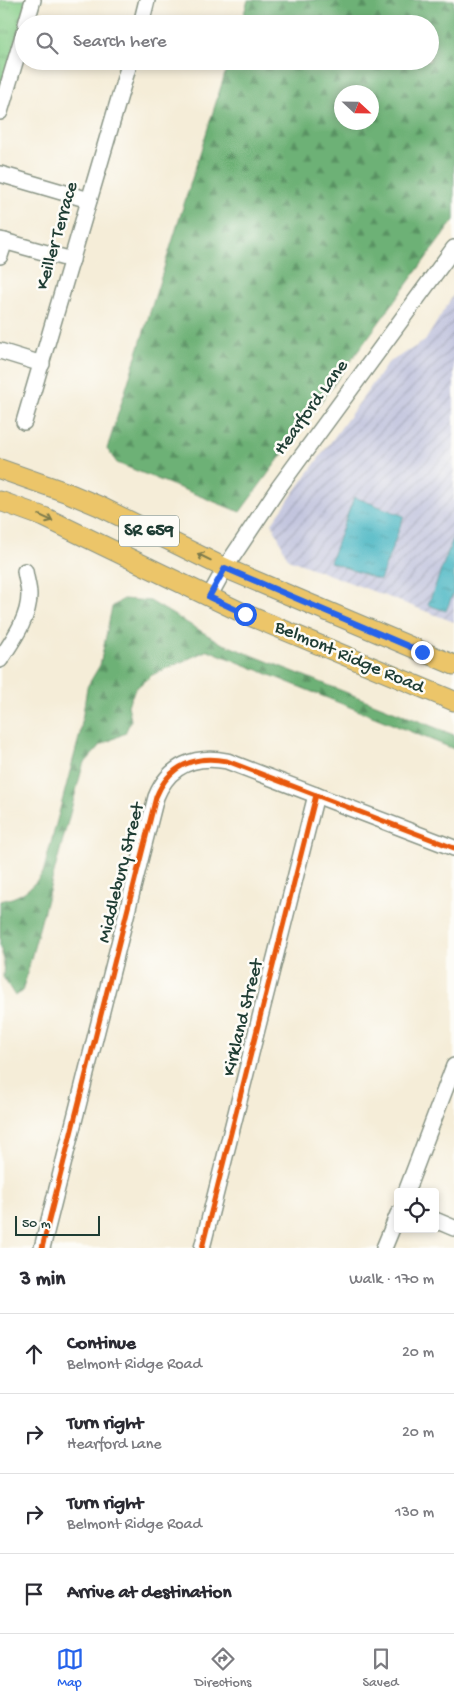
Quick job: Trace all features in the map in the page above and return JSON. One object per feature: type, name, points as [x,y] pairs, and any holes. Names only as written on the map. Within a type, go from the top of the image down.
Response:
[{"type":"main road","name":"Belmont Ridge Road","points":[[0,469],[99,506],[225,568],[454,664]]},
{"type":"main road","name":"Belmont Ridge Road","points":[[0,501],[44,517],[245,614],[454,701]]},
{"type":"street","points":[[29,15],[33,0]]},
{"type":"street","points":[[143,15],[147,0]]},
{"type":"street","points":[[0,112],[15,62]]},
{"type":"street","name":"Keiller Terrace","points":[[24,422],[127,70]]},
{"type":"street","points":[[0,174],[89,200]]},
{"type":"street","points":[[0,256],[2,240],[72,260]]},
{"type":"street","name":"Hearford Lane","points":[[209,597],[225,568],[284,479],[454,248]]},
{"type":"street","points":[[0,350],[42,364]]},
{"type":"street","points":[[0,660],[17,633],[25,615],[29,596],[25,571]]},
{"type":"street","name":"Middlebury Street","points":[[42,1248],[156,797],[163,784],[173,772],[185,764],[200,760],[215,759],[227,761],[454,848]]},
{"type":"street","name":"Kirkland Street","points":[[202,1248],[316,795]]},
{"type":"street","points":[[408,1188],[454,1066]]},
{"type":"street","points":[[439,1222],[454,1228]]},
{"type":"street","points":[[384,1248],[394,1224]]},
{"type":"shaded area","points":[[454,294],[454,622],[288,559],[272,523],[388,363],[425,341]]},
{"type":"green space","points":[[0,0],[33,0],[29,15],[15,15],[15,61],[0,112]]},
{"type":"green space","points":[[248,0],[454,0],[454,220],[240,512],[117,463],[107,449],[226,70],[439,70],[439,15],[244,15]]},
{"type":"green space","points":[[123,599],[150,601],[221,643],[454,735],[454,749],[208,650],[152,675],[135,689],[128,705],[131,720],[125,733],[101,745],[83,765],[22,992],[15,996],[3,977],[4,960],[0,946],[0,901],[24,892],[43,873],[80,734],[87,687],[100,665],[112,607]]},
{"type":"water","points":[[354,497],[404,516],[380,580],[330,562]]},
{"type":"water","points":[[454,536],[454,591],[446,611],[428,605]]},
{"type":"cycle path","points":[[42,1248],[156,797],[168,777],[184,765],[194,761],[227,761],[454,848]]},
{"type":"cycle path","points":[[202,1248],[316,795]]},
{"type":"route","points":[[245,614],[209,597],[225,568],[422,652]]}]
